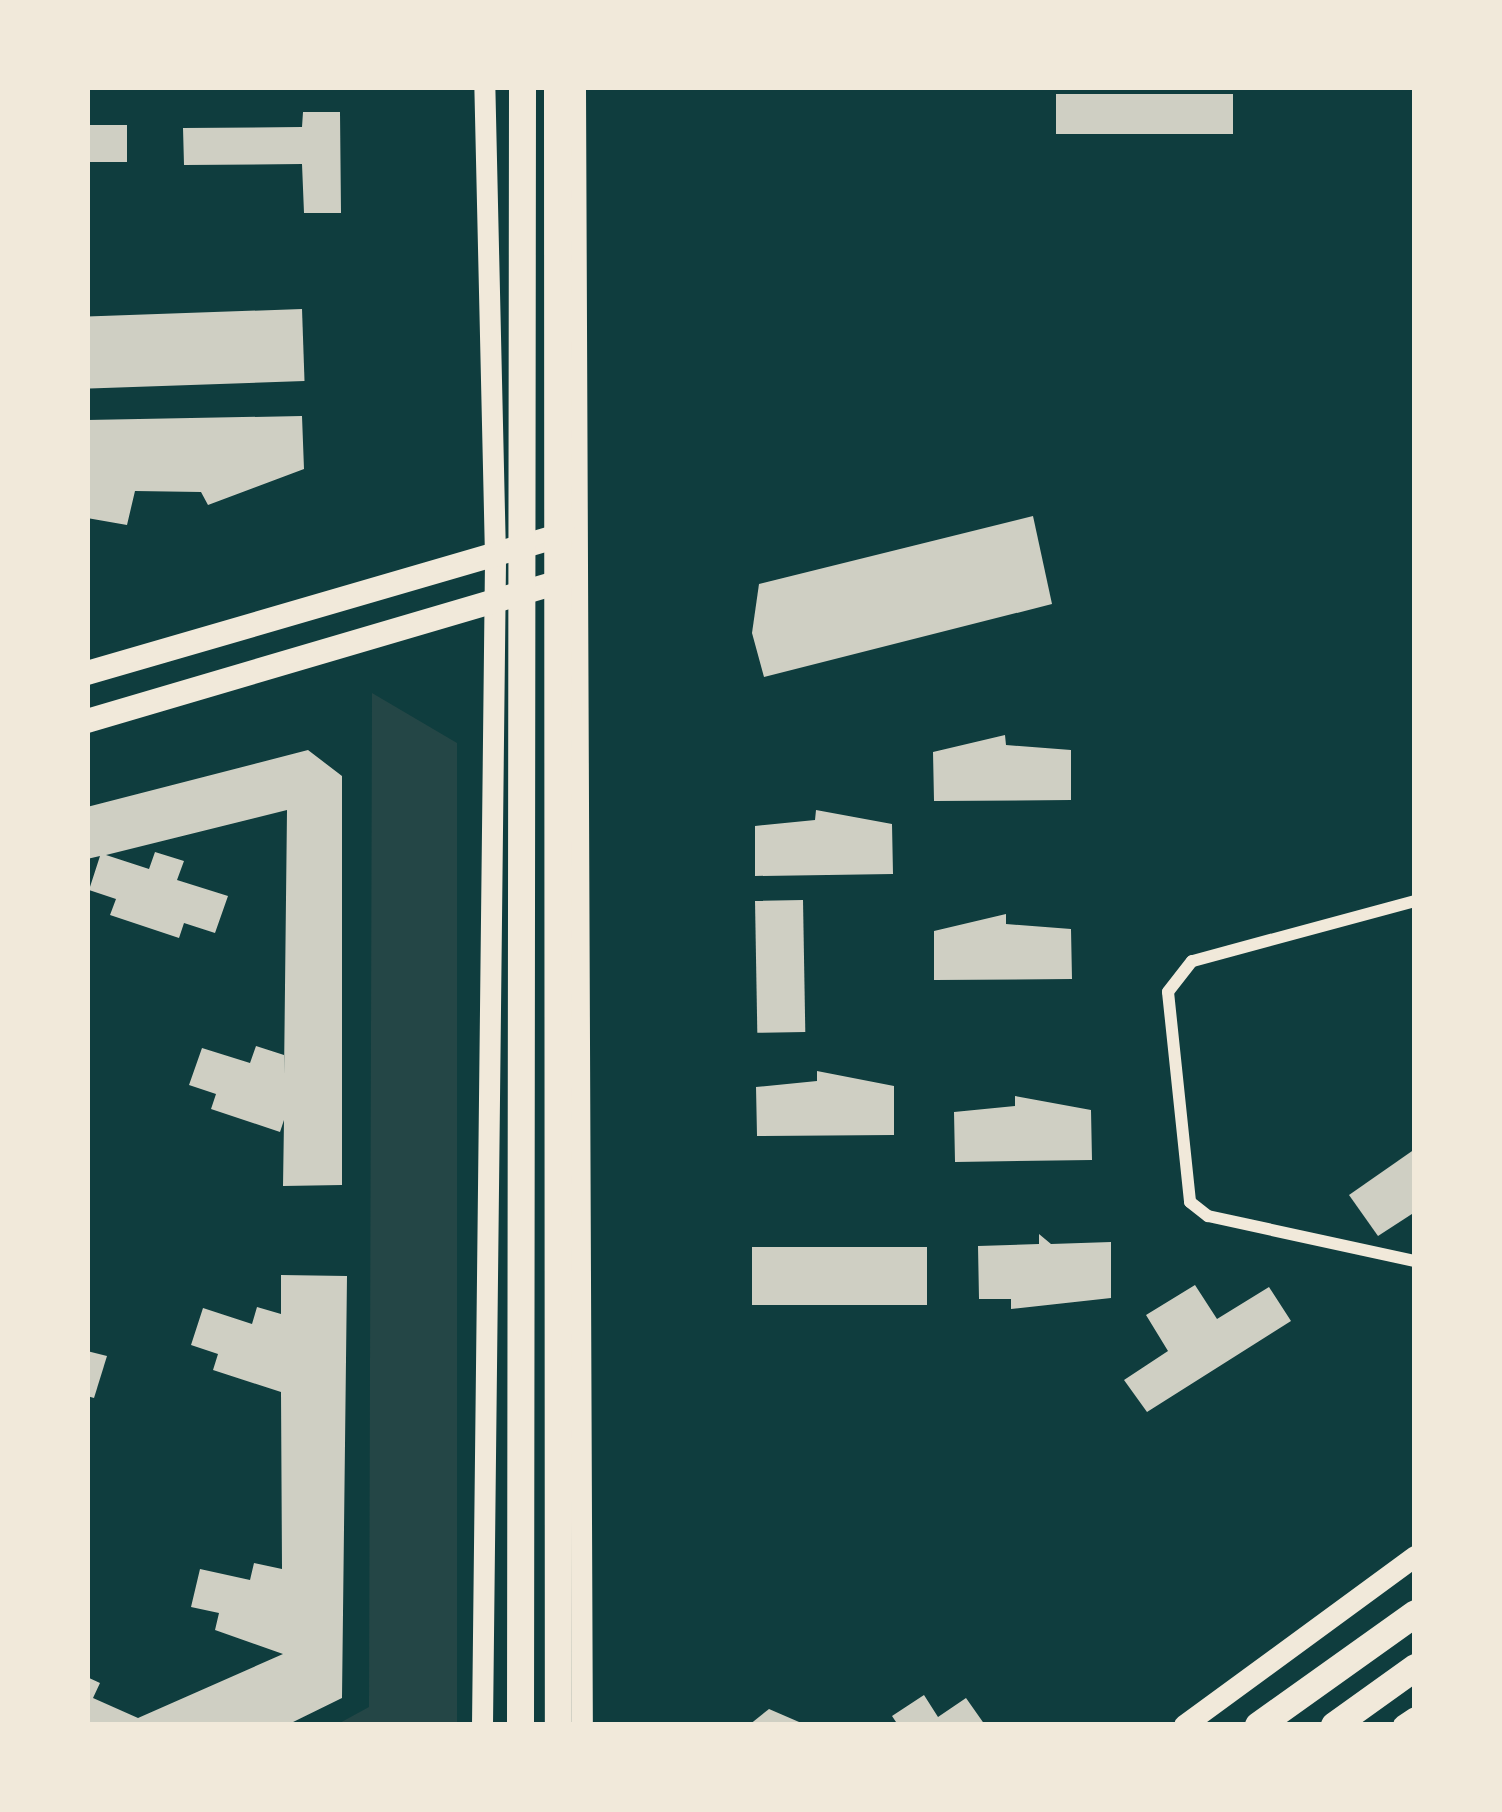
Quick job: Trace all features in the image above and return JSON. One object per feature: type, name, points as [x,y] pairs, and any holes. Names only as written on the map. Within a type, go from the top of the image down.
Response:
[{"type":"main road","points":[[520,1725],[530,593],[522,87]]},
{"type":"main road","points":[[557,87],[563,534],[559,1725]]},
{"type":"main road","points":[[87,673],[563,534]]},
{"type":"main road","points":[[87,722],[494,609],[562,581]]},
{"type":"main road","points":[[1258,1725],[1415,1613]]},
{"type":"main road","points":[[1334,1725],[1415,1667]]},
{"type":"street","points":[[482,1725],[495,556],[484,87]]},
{"type":"street","points":[[575,87],[582,1725]]},
{"type":"street","points":[[1415,901],[1192,961],[1168,992],[1190,1202],[1208,1216],[1415,1261]]},
{"type":"street","points":[[1184,1725],[1415,1556]]},
{"type":"street","points":[[1402,1725],[1415,1717]]},
{"type":"shaded area","points":[[372,693],[457,743],[457,1725],[336,1725],[369,1707]]},
{"type":"building","points":[[1056,94],[1233,94],[1233,134],[1056,134]]},
{"type":"building","points":[[303,112],[340,112],[341,213],[304,213],[302,164],[184,165],[183,128],[302,127]]},
{"type":"building","points":[[87,125],[127,125],[127,162],[87,162]]},
{"type":"building","points":[[302,309],[305,381],[90,388],[87,317]]},
{"type":"building","points":[[302,416],[304,469],[208,505],[201,492],[135,491],[127,525],[87,518],[87,420]]},
{"type":"building","points":[[1033,516],[1052,604],[764,677],[752,633],[759,584]]},
{"type":"building","points":[[1005,735],[1006,745],[1071,750],[1071,800],[934,801],[933,752]]},
{"type":"building","points":[[308,750],[342,776],[342,1185],[283,1186],[284,1120],[280,1132],[211,1109],[216,1094],[189,1085],[202,1048],[250,1063],[256,1046],[284,1055],[284,1076],[287,810],[106,855],[149,869],[155,852],[184,861],[177,880],[228,896],[215,933],[184,923],[179,938],[110,915],[116,899],[89,890],[100,856],[87,859],[87,807]]},
{"type":"building","points":[[816,810],[892,824],[893,874],[755,876],[755,826],[815,820]]},
{"type":"building","points":[[803,900],[805,1032],[757,1033],[755,901]]},
{"type":"building","points":[[1006,914],[1006,924],[1071,929],[1072,979],[934,980],[934,931]]},
{"type":"building","points":[[817,1071],[894,1086],[894,1135],[757,1136],[756,1087],[817,1081]]},
{"type":"building","points":[[1015,1096],[1091,1110],[1092,1160],[955,1162],[954,1112],[1015,1106]]},
{"type":"building","points":[[1415,1149],[1415,1212],[1378,1236],[1349,1195]]},
{"type":"building","points":[[1039,1234],[1051,1244],[1111,1242],[1111,1298],[1011,1309],[1011,1299],[979,1299],[978,1246],[1039,1244]]},
{"type":"building","points":[[752,1247],[927,1247],[927,1305],[752,1305]]},
{"type":"building","points":[[281,1275],[347,1276],[342,1698],[287,1725],[87,1725],[87,1677],[100,1683],[93,1698],[138,1718],[283,1654],[215,1630],[219,1613],[191,1607],[200,1569],[250,1580],[254,1563],[282,1569],[281,1392],[213,1370],[218,1354],[191,1345],[203,1308],[252,1324],[257,1307],[281,1314]]},
{"type":"building","points":[[1195,1285],[1217,1319],[1269,1287],[1291,1321],[1147,1412],[1124,1380],[1168,1351],[1146,1315]]},
{"type":"building","points":[[87,1351],[107,1356],[94,1398],[87,1396]]},
{"type":"building","points":[[924,1695],[938,1717],[966,1698],[985,1725],[898,1725],[892,1716]]},
{"type":"building","points":[[769,1709],[806,1725],[749,1725]]}]
